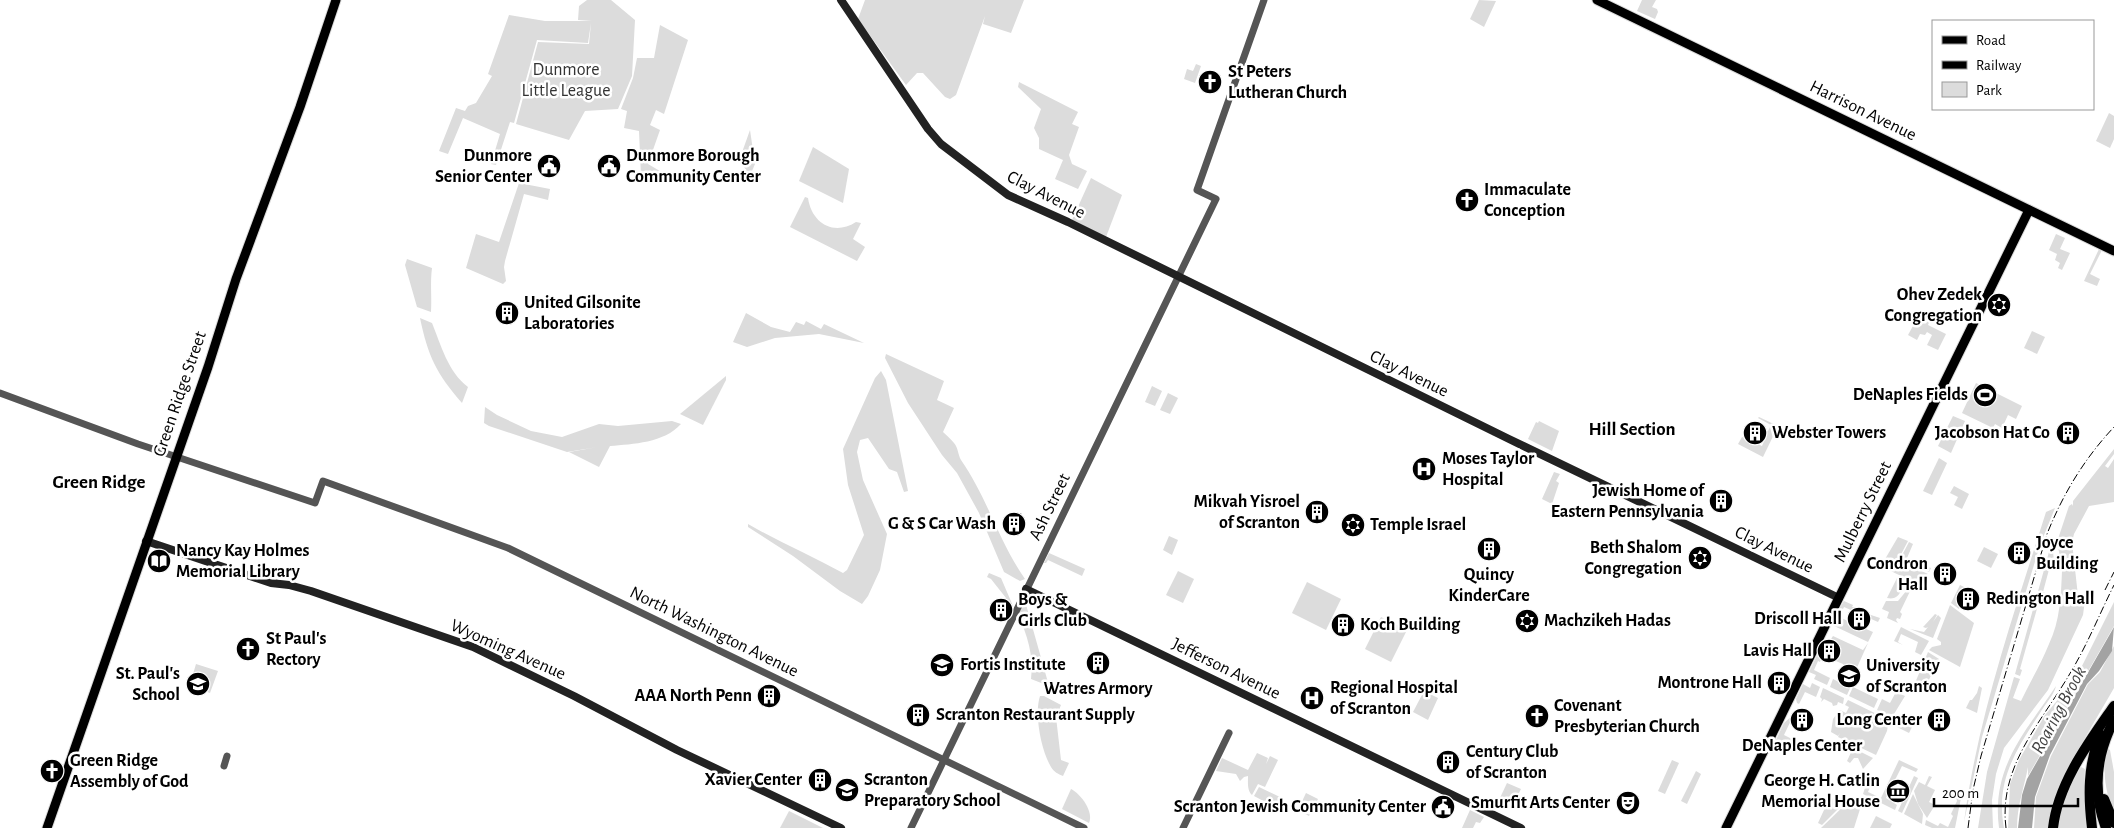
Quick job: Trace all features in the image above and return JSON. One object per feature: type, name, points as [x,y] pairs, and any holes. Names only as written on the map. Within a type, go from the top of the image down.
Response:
[{"type":"highway","points":[[2053,828],[2056,807],[2066,784],[2094,735],[2114,706]]},
{"type":"highway","points":[[2092,828],[2089,789],[2092,758],[2101,732],[2114,706]]},
{"type":"highway","points":[[2106,828],[2100,811],[2097,790],[2098,768],[2101,751],[2114,720]]},
{"type":"highway","points":[[2101,751],[2102,791],[2106,807],[2114,823]]},
{"type":"main road","name":"Green Ridge Street","points":[[47,828],[236,279],[336,0]]},
{"type":"main road","name":"Clay Avenue","points":[[841,0],[928,129],[941,144],[1008,195],[1068,222],[1839,598]]},
{"type":"main road","name":"Harrison Avenue","points":[[1597,0],[2114,251]]},
{"type":"main road","name":"Mulberry Street","points":[[1726,828],[2029,210]]},
{"type":"main road","name":"Wyoming Avenue","points":[[146,541],[271,583],[289,585],[311,591],[473,647],[574,696],[677,750],[841,828]]},
{"type":"main road","name":"Jefferson Avenue","points":[[1026,589],[1521,828]]},
{"type":"street","name":"Ash Street","points":[[911,828],[1216,199],[1197,190],[1264,0]]},
{"type":"street","points":[[0,393],[176,456]]},
{"type":"street","name":"North Washington Avenue","points":[[176,456],[315,503],[322,481],[508,548],[1084,828]]},
{"type":"street","points":[[1183,828],[1229,733]]},
{"type":"street","points":[[224,766],[227,756]]},
{"type":"green space","name":"Dunmore Little League","points":[[587,0],[611,0],[635,20],[632,76],[618,109],[585,111],[569,140],[516,124],[538,42],[589,44],[591,23],[588,43],[537,40],[514,123],[510,122],[496,165],[491,164],[500,134],[463,118],[448,154],[439,151],[456,108],[465,111],[468,106],[476,103],[492,76],[488,74],[509,15],[545,21],[592,21],[578,20],[579,6]]},
{"type":"green space","points":[[865,0],[1024,0],[1011,33],[983,24],[985,16],[956,95],[950,99],[945,97],[923,73],[917,73],[906,85],[858,19]]},
{"type":"green space","points":[[1479,0],[1496,1],[1484,27],[1470,19]]},
{"type":"green space","points":[[1642,0],[1656,0],[1652,7],[1657,9],[1658,12],[1655,19],[1637,11]]},
{"type":"green space","points":[[660,25],[688,40],[664,114],[656,110],[650,125],[660,130],[648,164],[675,180],[658,183],[641,177],[639,131],[624,128],[627,111],[621,109],[633,78],[637,58],[654,58]]},
{"type":"green space","points":[[1196,64],[1201,66],[1195,83],[1184,79],[1187,69],[1193,71]]},
{"type":"green space","points":[[1019,82],[1078,112],[1072,124],[1079,127],[1069,155],[1072,164],[1087,171],[1078,189],[1055,179],[1063,160],[1039,149],[1039,138],[1034,128],[1041,109],[1018,87]]},
{"type":"green space","points":[[2109,113],[2114,116],[2114,139],[2110,148],[2096,141]]},
{"type":"green space","points":[[750,130],[755,164],[749,178],[740,158]]},
{"type":"green space","points":[[813,147],[849,169],[843,203],[799,181]]},
{"type":"green space","points":[[1091,178],[1122,195],[1106,237],[1072,220]]},
{"type":"green space","points":[[519,183],[550,189],[548,200],[524,194],[505,261],[506,281],[503,284],[466,268],[476,234],[499,242]]},
{"type":"green space","points":[[805,197],[808,198],[814,215],[825,225],[840,228],[856,222],[861,223],[853,239],[865,247],[857,261],[790,227]]},
{"type":"green space","points":[[2056,234],[2065,238],[2060,249],[2070,253],[2062,270],[2058,268],[2060,263],[2055,260],[2057,254],[2049,250]]},
{"type":"green space","points":[[2099,249],[2102,250],[2090,274],[2100,279],[2097,286],[2084,281]]},
{"type":"green space","points":[[407,259],[432,268],[431,312],[417,307],[405,265]]},
{"type":"green space","points":[[746,313],[771,327],[790,332],[796,322],[804,325],[806,321],[821,329],[824,324],[864,343],[819,334],[775,338],[747,347],[733,342]]},
{"type":"green space","points":[[1919,315],[1930,320],[1928,325],[1946,334],[1938,350],[1927,345],[1932,335],[1927,332],[1925,335],[1920,334],[1917,340],[1908,335]]},
{"type":"green space","points":[[420,318],[432,323],[450,366],[468,387],[462,403],[434,364],[426,343]]},
{"type":"green space","points":[[2032,331],[2045,337],[2037,354],[2024,348]]},
{"type":"green space","points":[[886,354],[944,381],[937,400],[954,408],[943,432],[955,445],[1008,550],[1025,579],[1020,581],[1004,572],[979,513],[957,473],[942,455],[908,403],[885,358]]},
{"type":"green space","points":[[881,371],[886,380],[908,491],[904,492],[897,472],[889,469],[868,438],[860,440],[857,452],[863,480],[887,534],[880,570],[868,596],[862,604],[840,591],[793,556],[748,527],[748,524],[843,573],[847,570],[864,535],[848,485],[843,449],[875,378]]},
{"type":"green space","points":[[726,376],[726,380],[703,425],[680,414]]},
{"type":"green space","name":"DeNaples Fields","points":[[1976,383],[2022,406],[2016,419],[2008,415],[2002,428],[1995,424],[1993,428],[1962,413]]},
{"type":"green space","points":[[1152,386],[1162,391],[1155,406],[1145,402]]},
{"type":"green space","points":[[1168,393],[1178,398],[1170,414],[1160,410]]},
{"type":"green space","points":[[485,407],[497,415],[531,431],[562,437],[599,424],[618,426],[672,421],[681,424],[657,439],[610,446],[599,467],[569,452],[598,447],[567,452],[489,426],[484,423]]},
{"type":"green space","points":[[1953,416],[1965,421],[1951,453],[1938,446]]},
{"type":"green space","points":[[1759,417],[1778,426],[1763,457],[1738,444],[1742,437],[1762,446],[1767,434],[1758,429],[1759,427],[1768,431],[1771,425]]},
{"type":"green space","points":[[1539,421],[1559,431],[1552,451],[1528,439],[1536,422],[1538,423]]},
{"type":"green space","points":[[2114,449],[2114,454],[2105,466],[2108,468],[2114,459],[2114,502],[2089,506],[2074,534],[2072,542],[2078,596],[2085,600],[2083,615],[2048,690],[2004,748],[1996,774],[1992,800],[1993,828],[1978,828],[1987,772],[2014,677],[2020,679],[2013,698],[2021,701],[2043,659],[2056,626],[2062,571],[2059,570],[2061,562],[2057,542],[2069,506],[2072,504],[2073,506],[2073,501]]},
{"type":"green space","points":[[1939,458],[1947,463],[1932,495],[1923,491]]},
{"type":"green space","points":[[1554,472],[1560,474],[1556,481],[1559,483],[1552,504],[1542,499]]},
{"type":"green space","points":[[1954,486],[1969,494],[1962,509],[1954,505],[1958,497],[1950,493]]},
{"type":"green space","points":[[2055,508],[2040,545],[1982,737],[1964,822],[1978,743],[1998,665],[2046,512]]},
{"type":"green space","points":[[1169,536],[1178,540],[1172,555],[1163,550]]},
{"type":"green space","points":[[1898,537],[1908,541],[1898,560],[1928,574],[1916,579],[1910,579],[1881,566]]},
{"type":"green space","points":[[2052,541],[2054,562],[2051,562],[2043,592],[2049,595],[2047,599],[2040,598],[2020,669],[2022,670],[2020,676],[2015,674]]},
{"type":"green space","points":[[1909,542],[1913,544],[1907,558],[1931,568],[1929,572],[1900,559]]},
{"type":"green space","points":[[1984,547],[1998,554],[1991,568],[1977,561]]},
{"type":"green space","points":[[1049,553],[1085,569],[1082,576],[1048,560],[1044,563]]},
{"type":"green space","points":[[1178,571],[1194,579],[1183,603],[1166,595]]},
{"type":"green space","points":[[989,573],[1001,578],[1013,606],[1004,601],[1006,598],[991,579],[987,577]]},
{"type":"green space","points":[[1897,578],[1908,582],[1895,598],[1887,598]]},
{"type":"green space","points":[[1307,582],[1341,599],[1326,630],[1292,613]]},
{"type":"green space","points":[[1912,584],[1900,612],[1902,614],[1900,619],[1897,618],[1896,620],[1898,623],[1887,618],[1889,612],[1882,609],[1886,601],[1898,601]]},
{"type":"green space","points":[[1960,585],[1966,588],[1961,597],[1965,600],[1961,603],[1959,609],[1951,603]]},
{"type":"green space","points":[[1025,601],[1049,686],[1031,679],[1032,662],[1029,645],[1018,614]]},
{"type":"green space","points":[[1844,601],[1853,605],[1852,607],[1860,608],[1860,610],[1862,609],[1868,614],[1880,618],[1878,622],[1844,607],[1840,615],[1839,609]]},
{"type":"green space","points":[[2114,602],[2114,626],[2028,776],[2028,767],[2019,805],[2017,828],[2008,828],[2010,784],[2019,760],[2045,715],[2076,678]]},
{"type":"green space","points":[[1950,605],[1974,623],[1960,667],[1929,650],[1932,647],[1941,645],[1941,642],[1937,639]]},
{"type":"green space","points":[[1838,610],[1839,617],[1873,632],[1868,642],[1832,625]]},
{"type":"green space","points":[[1935,614],[1937,615],[1933,622],[1938,615],[1941,618],[1933,638],[1910,629],[1924,632],[1928,627],[1923,627]]},
{"type":"green space","points":[[1381,617],[1407,630],[1391,662],[1365,649]]},
{"type":"green space","points":[[1901,627],[1929,641],[1921,655],[1915,652],[1918,642],[1901,634],[1898,642],[1903,645],[1894,641]]},
{"type":"green space","points":[[1833,636],[1863,650],[1868,643],[1855,672],[1845,669],[1843,664],[1831,659],[1838,643],[1831,639]]},
{"type":"green space","points":[[1825,639],[1828,640],[1820,662],[1818,661],[1814,670],[1830,678],[1827,685],[1814,679],[1816,675],[1809,672]]},
{"type":"green space","points":[[2114,646],[2114,688],[2064,774],[2053,802],[2049,828],[2034,828],[2036,797],[2051,756],[2088,684],[2100,672]]},
{"type":"green space","points":[[1928,652],[1939,659],[1925,688],[1915,683]]},
{"type":"green space","points":[[196,664],[218,671],[210,693],[196,688],[194,693],[188,691]]},
{"type":"green space","points":[[1844,672],[1855,677],[1847,695],[1830,687],[1833,679],[1849,687],[1853,678]]},
{"type":"green space","points":[[1812,683],[1820,687],[1816,697],[1805,692],[1799,704],[1797,703],[1796,699],[1803,684],[1810,688]]},
{"type":"green space","points":[[1979,686],[1982,688],[1977,713],[1966,708],[1970,700],[1977,693]]},
{"type":"green space","points":[[2056,686],[2023,740],[2010,767],[2002,795],[2004,828],[1999,828],[1998,806],[2000,787],[2005,769],[2022,736]]},
{"type":"green space","points":[[1853,687],[1878,699],[1874,708],[1849,696]]},
{"type":"green space","points":[[1823,688],[1844,698],[1843,704],[1838,702],[1837,705],[1833,706],[1832,703],[1824,699],[1821,702],[1822,699],[1820,697]]},
{"type":"green space","points":[[1424,691],[1438,698],[1428,720],[1413,712]]},
{"type":"green space","points":[[1896,692],[1905,696],[1894,714],[1890,716],[1877,710],[1882,699],[1890,703]]},
{"type":"green space","points":[[1040,696],[1044,696],[1061,705],[1056,717],[1061,760],[1069,763],[1063,776],[1052,769],[1044,751],[1038,722]]},
{"type":"green space","points":[[1848,700],[1889,720],[1887,731],[1876,755],[1838,737],[1840,733],[1838,736],[1831,732],[1833,719],[1840,710],[1846,713],[1849,707],[1845,705]]},
{"type":"green space","points":[[1794,714],[1784,735],[1796,741],[1792,748],[1786,745],[1776,750],[1774,744],[1784,723]]},
{"type":"green space","points":[[1900,714],[1911,719],[1908,725],[1912,727],[1909,733],[1893,725]]},
{"type":"green space","points":[[1853,748],[1873,758],[1863,769],[1858,758],[1854,758],[1850,763],[1847,761]]},
{"type":"green space","points":[[2108,749],[2110,750],[2114,772],[2114,814],[2105,782],[2105,765]]},
{"type":"green space","points":[[1257,753],[1268,758],[1266,764],[1270,756],[1278,760],[1265,787],[1258,784],[1252,795],[1249,789],[1248,776],[1240,781],[1236,774],[1216,771],[1222,758],[1248,770]]},
{"type":"green space","points":[[1672,760],[1679,763],[1665,794],[1658,791]]},
{"type":"green space","points":[[1899,760],[1918,769],[1916,772],[1902,766],[1886,798],[1897,805],[1895,810],[1863,794],[1869,775],[1874,777],[1868,792],[1881,798]]},
{"type":"green space","points":[[2081,767],[2085,769],[2086,828],[2056,828],[2068,789]]},
{"type":"green space","points":[[1696,771],[1701,774],[1687,804],[1681,801]]},
{"type":"green space","points":[[1914,776],[1918,778],[1902,813],[1898,811]]},
{"type":"green space","points":[[1929,776],[1932,777],[1927,786],[1935,790],[1929,802],[1935,805],[1927,818],[1918,804],[1914,791],[1919,782],[1925,785]]},
{"type":"green space","points":[[1507,783],[1521,789],[1512,806],[1499,800]]},
{"type":"green space","points":[[1259,787],[1280,797],[1277,805],[1274,804],[1273,806],[1254,796]]},
{"type":"green space","points":[[1071,789],[1086,804],[1090,814],[1089,823],[1062,809]]},
{"type":"green space","points":[[1306,793],[1318,799],[1309,816],[1298,810]]},
{"type":"green space","points":[[1836,794],[1847,800],[1822,825],[1818,823],[1830,797],[1833,799]]},
{"type":"green space","points":[[1913,794],[1923,814],[1922,824],[1904,814]]},
{"type":"green space","points":[[1954,794],[1961,798],[1955,828],[1932,828],[1925,825],[1926,820],[1938,826],[1940,823],[1948,827],[1957,801],[1956,797],[1951,795]]},
{"type":"green space","points":[[1849,801],[1860,809],[1854,828],[1821,828]]},
{"type":"green space","points":[[1470,810],[1484,817],[1480,823],[1476,822],[1473,828],[1462,828]]},
{"type":"green space","points":[[789,811],[823,828],[780,828]]},
{"type":"green space","points":[[1876,816],[1892,824],[1890,828],[1870,828]]},
{"type":"shaded area","points":[[2114,627],[2112,651],[2099,671],[2087,684],[2050,755],[2035,797],[2032,828],[2018,828],[2022,795],[2027,779]]},
{"type":"railway","points":[[1968,828],[1973,790],[1981,756],[2047,534],[2075,477],[2114,427]]},
{"type":"railway","points":[[2105,590],[2114,572]]},
{"type":"railway","points":[[2006,828],[2005,805],[2009,784],[2016,764],[2025,744],[2078,660],[2114,585]]},
{"type":"place","name":"St Peters Lutheran Church","points":[[1210,82]]},
{"type":"place","name":"Dunmore Senior Center","points":[[549,166]]},
{"type":"place","name":"Dunmore Borough Community Center","points":[[609,166]]},
{"type":"place","name":"Immaculate Conception","points":[[1467,200]]},
{"type":"place","name":"Ohev Zedek Congregation","points":[[1999,305]]},
{"type":"place","name":"United Gilsonite Laboratories","points":[[507,313]]},
{"type":"place","name":"DeNaples Fields","points":[[1985,395]]},
{"type":"place","name":"Webster Towers","points":[[1755,433]]},
{"type":"place","name":"Jacobson Hat Co","points":[[2068,433]]},
{"type":"place","name":"Moses Taylor Hospital","points":[[1424,469]]},
{"type":"place","name":"Jewish Home of Eastern Pennsylvania","points":[[1721,501]]},
{"type":"place","name":"Mikvah Yisroel of Scranton","points":[[1317,512]]},
{"type":"place","name":"G & S Car Wash","points":[[1014,524]]},
{"type":"place","name":"Temple Israel","points":[[1353,525]]},
{"type":"place","name":"Quincy KinderCare","points":[[1489,549]]},
{"type":"place","name":"Joyce Building","points":[[2019,553]]},
{"type":"place","name":"Beth Shalom Congregation","points":[[1700,558]]},
{"type":"place","name":"Nancy Kay Holmes Memorial Library","points":[[159,561]]},
{"type":"place","name":"Condron Hall","points":[[1945,574]]},
{"type":"place","name":"Redington Hall","points":[[1968,599]]},
{"type":"place","name":"Boys & Girls Club","points":[[1001,610]]},
{"type":"place","name":"Driscoll Hall","points":[[1859,619]]},
{"type":"place","name":"Machzikeh Hadas","points":[[1527,621]]},
{"type":"place","name":"Koch Building","points":[[1343,625]]},
{"type":"place","name":"St Paul's Rectory","points":[[248,649]]},
{"type":"place","name":"Lavis Hall","points":[[1829,651]]},
{"type":"place","name":"Watres Armory","points":[[1098,663]]},
{"type":"place","name":"Fortis Institute","points":[[942,665]]},
{"type":"place","name":"University of Scranton","points":[[1849,676]]},
{"type":"place","name":"Montrone Hall","points":[[1779,683]]},
{"type":"place","name":"St. Paul's School","points":[[198,684]]},
{"type":"place","name":"AAA North Penn","points":[[769,696]]},
{"type":"place","name":"Regional Hospital of Scranton","points":[[1312,698]]},
{"type":"place","name":"Scranton Restaurant Supply","points":[[918,715]]},
{"type":"place","name":"Covenant Presbyterian Church","points":[[1537,716]]},
{"type":"place","name":"DeNaples Center","points":[[1802,720]]},
{"type":"place","name":"Long Center","points":[[1939,720]]},
{"type":"place","name":"Century Club of Scranton","points":[[1448,762]]},
{"type":"place","name":"Green Ridge Assembly of God","points":[[52,771]]},
{"type":"place","name":"Xavier Center","points":[[820,780]]},
{"type":"place","name":"Scranton Preparatory School","points":[[847,790]]},
{"type":"place","name":"George H. Catlin Memorial House","points":[[1898,791]]},
{"type":"place","name":"Smurfit Arts Center","points":[[1628,803]]},
{"type":"place","name":"Scranton Jewish Community Center","points":[[1443,807]]},
{"type":"district","name":"Hill Section","points":[[1632,429]]},
{"type":"district","name":"Green Ridge","points":[[99,482]]},
{"type":"water label","name":"Roaring Brook","points":[[2059,710]]}]
